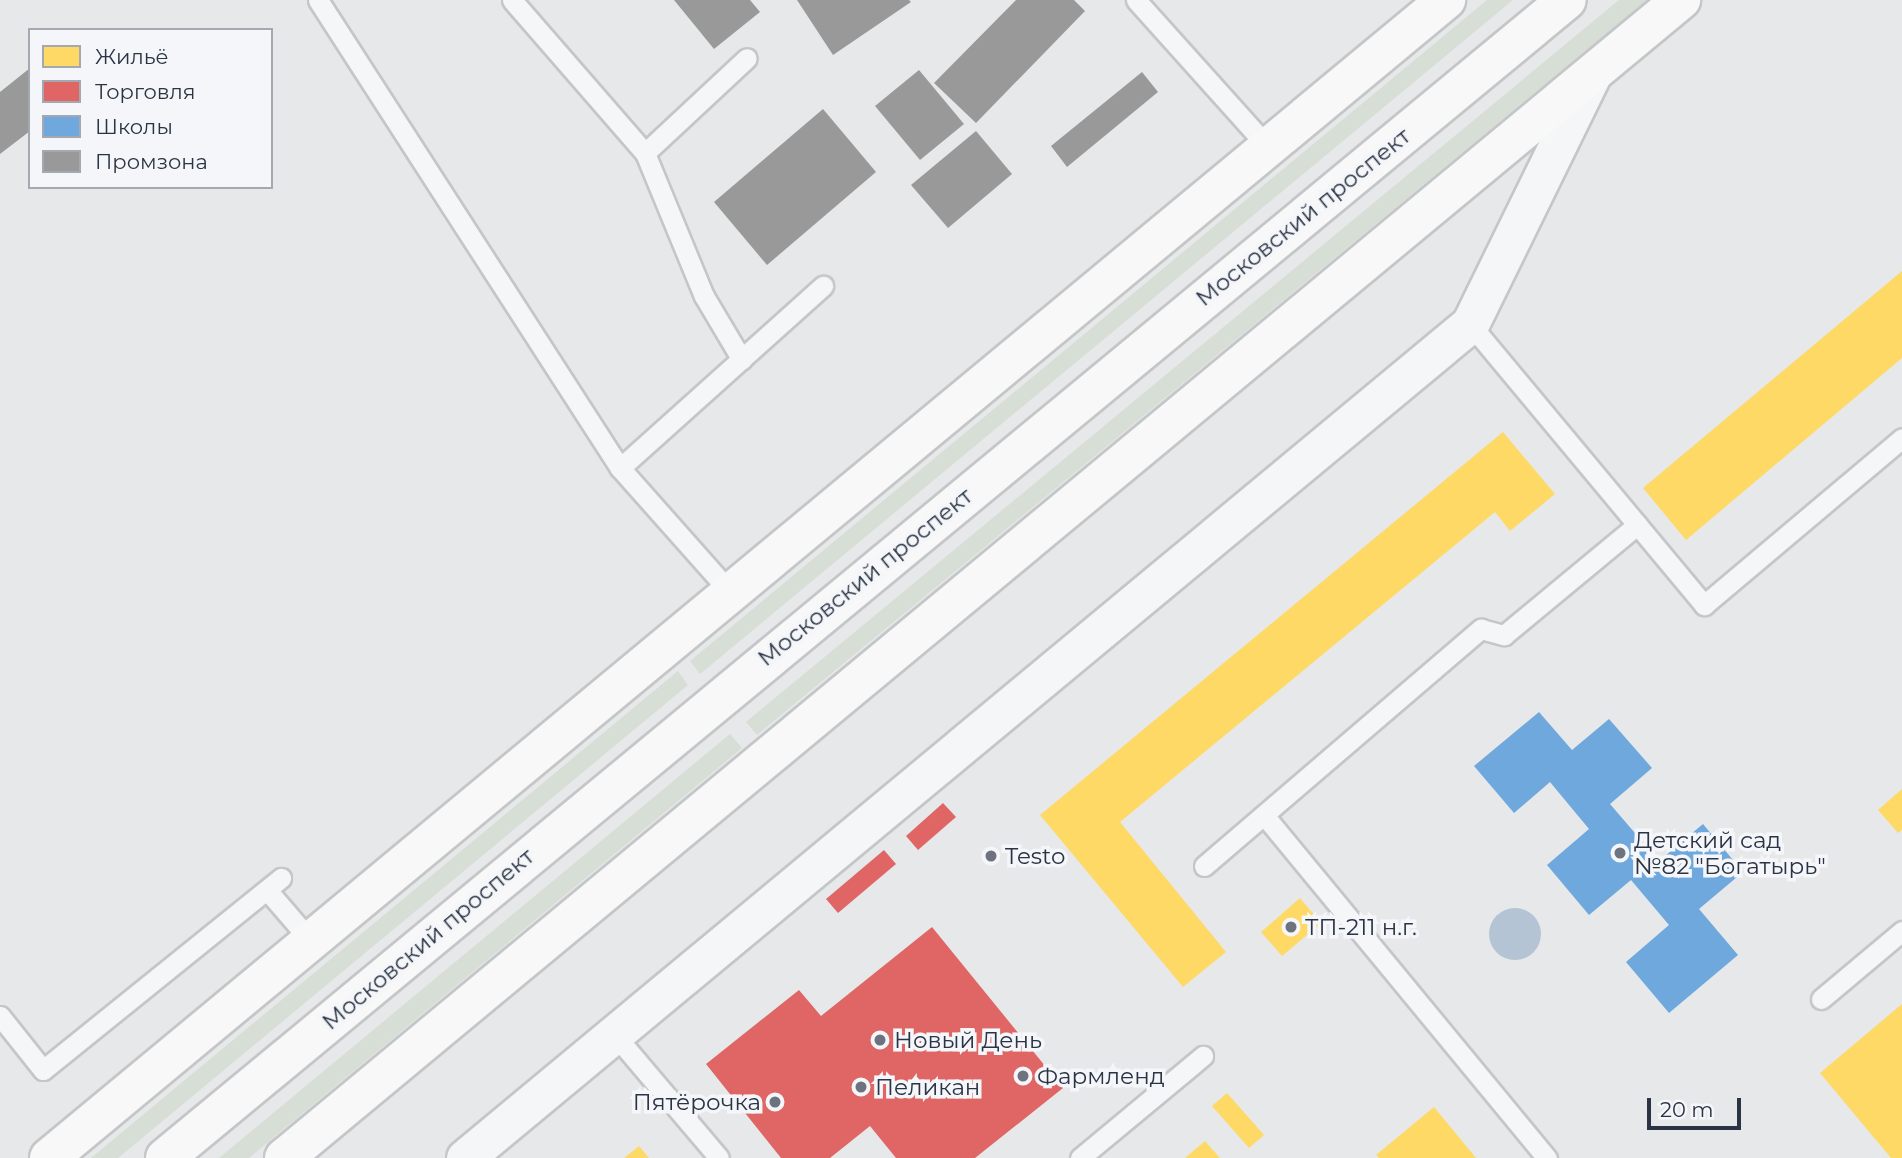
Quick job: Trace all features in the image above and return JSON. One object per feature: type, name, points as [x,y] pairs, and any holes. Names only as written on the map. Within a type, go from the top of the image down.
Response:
[{"type":"main road","points":[[49,1158],[1446,0]]},
{"type":"main road","name":"Московский проспект","points":[[165,1158],[1567,0]]},
{"type":"main road","points":[[284,1158],[1681,0]]},
{"type":"street","points":[[465,1158],[1469,324],[1593,72]]},
{"type":"lane","points":[[318,0],[620,468],[730,592]]},
{"type":"lane","points":[[512,0],[645,153],[704,296],[742,360]]},
{"type":"lane","points":[[1136,0],[1268,147]]},
{"type":"lane","points":[[645,153],[747,58]]},
{"type":"lane","points":[[620,468],[823,286]]},
{"type":"lane","points":[[1469,324],[1704,605],[1902,438]]},
{"type":"lane","points":[[1204,866],[1481,629],[1504,635],[1637,525]]},
{"type":"lane","points":[[1264,815],[1548,1158]]},
{"type":"lane","points":[[0,1016],[43,1070],[274,884],[310,940]]},
{"type":"lane","points":[[1821,999],[1902,931]]},
{"type":"lane","points":[[614,1034],[719,1158]]},
{"type":"lane","points":[[1080,1158],[1203,1056]]},
{"type":"shaded area","points":[[1487,0],[1513,0],[700,674],[690,661]]},
{"type":"shaded area","points":[[1619,0],[1647,0],[757,735],[746,722]]},
{"type":"shaded area","points":[[678,671],[688,685],[118,1158],[91,1158]]},
{"type":"shaded area","points":[[730,734],[742,748],[249,1158],[219,1158]]},
{"type":"water","points":[[1515,908],[1534,915],[1541,934],[1534,953],[1515,960],[1496,953],[1489,934],[1496,915]]},
{"type":"building: Жильё","points":[[1902,271],[1902,358],[1686,540],[1643,488]]},
{"type":"building: Жильё","points":[[1503,432],[1555,494],[1510,531],[1495,512],[1120,822],[1226,952],[1183,987],[1040,815]]},
{"type":"building: Жильё","points":[[1902,789],[1902,830],[1898,833],[1878,810]]},
{"type":"building: Жильё","name":"ТП-211 н.г.","points":[[1300,898],[1321,923],[1282,956],[1261,932]]},
{"type":"building: Жильё","points":[[1902,1004],[1902,1158],[1891,1158],[1820,1073]]},
{"type":"building: Жильё","points":[[1227,1093],[1264,1135],[1249,1148],[1212,1106]]},
{"type":"building: Жильё","points":[[1434,1107],[1476,1158],[1379,1158],[1376,1155]]},
{"type":"building: Жильё","points":[[1205,1141],[1220,1158],[1185,1158]]},
{"type":"building: Жильё","points":[[639,1146],[649,1158],[624,1158]]},
{"type":"building: Торговля","points":[[943,803],[956,817],[918,850],[906,836]]},
{"type":"building: Торговля","points":[[884,850],[896,864],[838,913],[826,899]]},
{"type":"building: Торговля","name":"Новый День","points":[[932,927],[1063,1088],[975,1158],[896,1158],[870,1126],[830,1158],[781,1158],[706,1064],[799,990],[821,1016]]},
{"type":"building: Школы","points":[[1539,712],[1572,750],[1609,719],[1652,768],[1610,804],[1659,861],[1703,824],[1743,872],[1699,909],[1738,955],[1669,1013],[1626,962],[1669,925],[1631,880],[1589,915],[1547,865],[1589,829],[1550,782],[1514,813],[1474,766]]},
{"type":"building: Промзона","points":[[674,0],[750,0],[760,12],[714,49]]},
{"type":"building: Промзона","points":[[797,0],[909,0],[911,2],[833,55]]},
{"type":"building: Промзона","points":[[1016,0],[1074,0],[1085,11],[976,123],[934,83]]},
{"type":"building: Промзона","points":[[28,70],[28,133],[0,154],[0,92]]},
{"type":"building: Промзона","points":[[919,70],[964,124],[920,160],[875,106]]},
{"type":"building: Промзона","points":[[1142,72],[1158,92],[1067,167],[1051,146]]},
{"type":"building: Промзона","points":[[823,109],[876,172],[767,265],[714,202]]},
{"type":"building: Промзона","points":[[976,131],[1012,174],[948,228],[911,185]]},
{"type":"place","name":"Детский сад №82 \"Богатырь\"","points":[[1620,853]]},
{"type":"place","name":"Testo","points":[[991,856]]},
{"type":"place","name":"ТП-211 н.г.","points":[[1291,927]]},
{"type":"place","name":"Новый День","points":[[880,1040]]},
{"type":"place","name":"Фармленд","points":[[1023,1076]]},
{"type":"place","name":"Пеликан","points":[[861,1087]]},
{"type":"place","name":"Пятёрочка","points":[[775,1102]]}]
